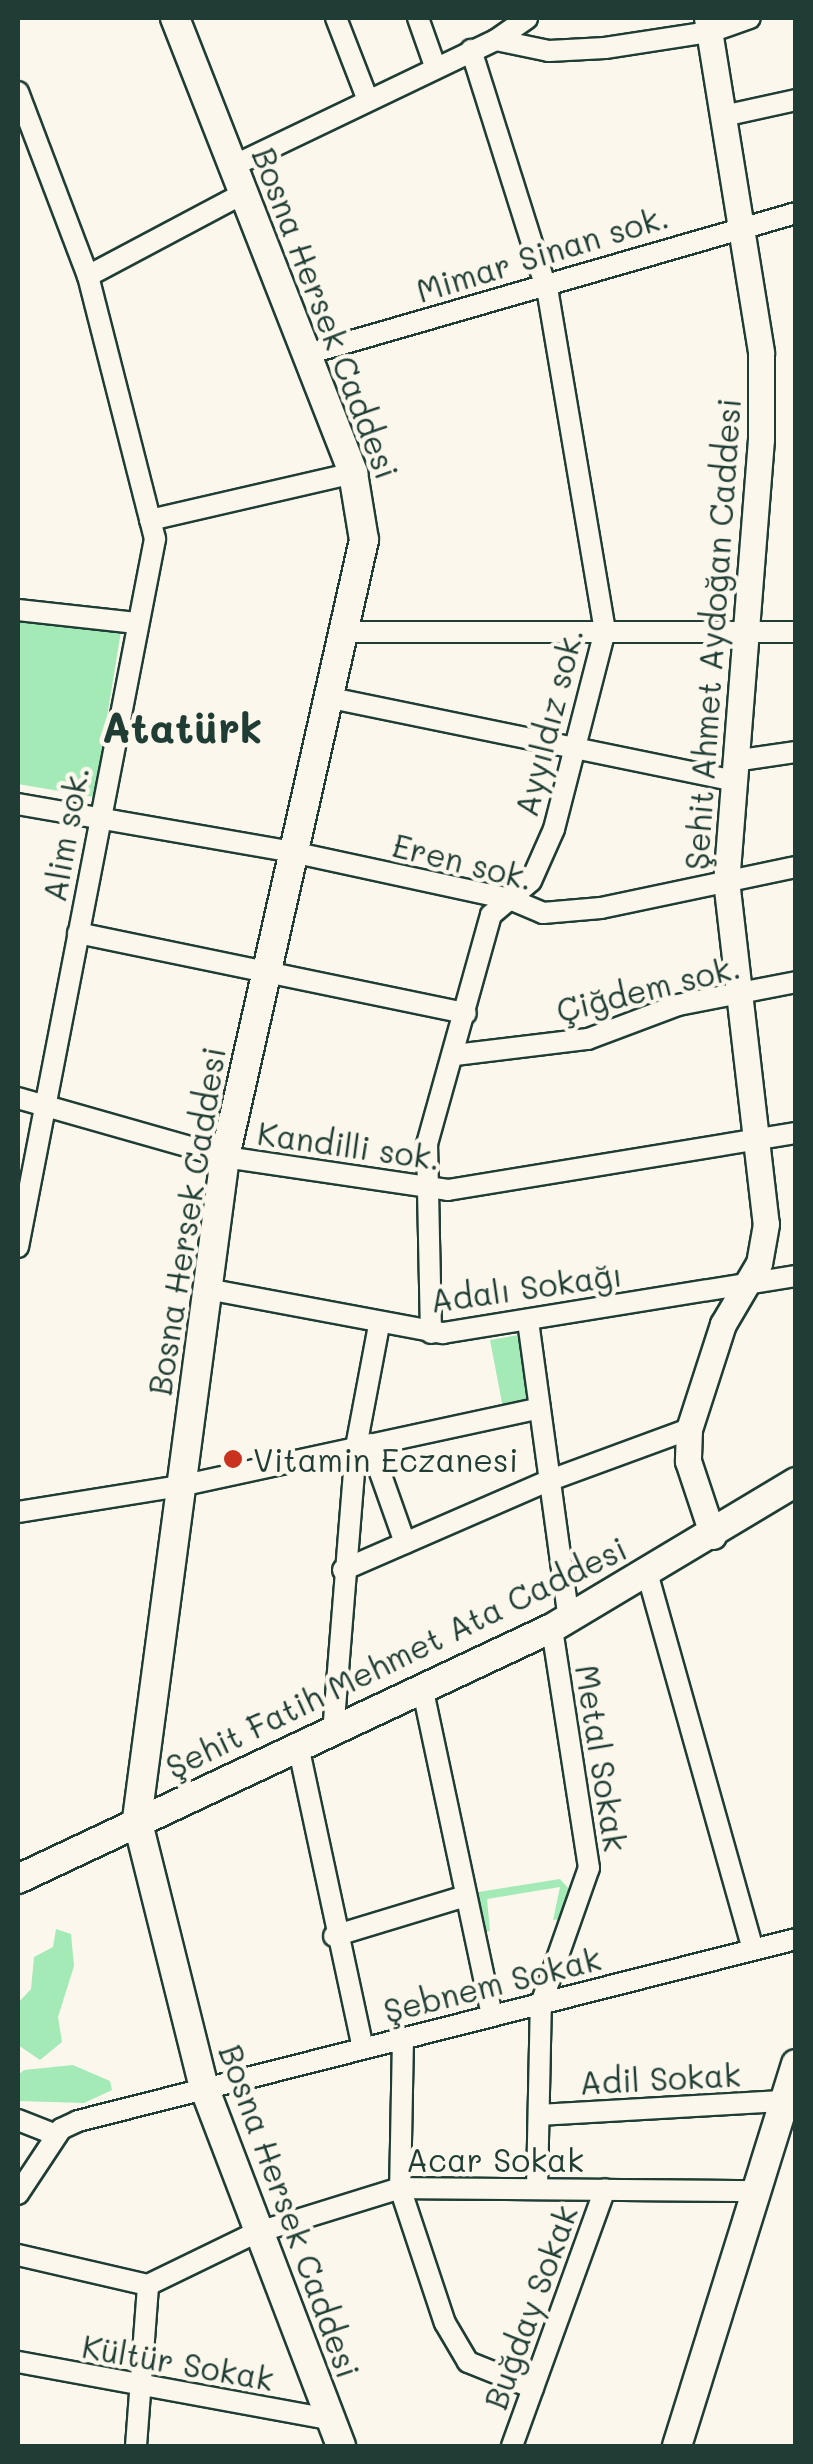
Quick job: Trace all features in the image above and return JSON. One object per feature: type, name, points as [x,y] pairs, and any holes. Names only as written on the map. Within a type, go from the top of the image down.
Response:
[{"type":"main road","name":"Bosna Hersek Caddesi","points":[[176,18],[353,473],[364,540],[347,632],[292,852],[225,1157],[137,1819],[204,2087],[255,2233],[341,2446]]},
{"type":"main road","name":"Şehit Fatih Mehmet Ata Caddesi","points":[[18,1879],[137,1819],[298,1750],[561,1624],[648,1576],[796,1482]]},
{"type":"main road","points":[[678,2446],[756,2190],[788,2108],[796,2064]]},
{"type":"street","points":[[336,18],[367,98]]},
{"type":"street","points":[[418,18],[435,66]]},
{"type":"street","points":[[234,166],[367,98],[496,40],[527,18]]},
{"type":"street","points":[[496,40],[549,51],[750,18]]},
{"type":"street","name":"Şehit Ahmet Aydoğan Caddesi","points":[[708,25],[743,224],[762,396],[726,880],[744,996],[764,1247],[714,1346],[689,1429],[688,1461],[713,1536]]},
{"type":"street","name":"Ayyıldız sok.","points":[[430,1333],[424,1187],[427,1144],[492,915],[531,881],[554,829],[605,631],[545,283],[471,50]]},
{"type":"street","name":"Alim sok.","points":[[18,92],[88,276],[154,539],[48,1106],[18,1246]]},
{"type":"street","points":[[723,116],[796,100]]},
{"type":"street","points":[[88,276],[244,194]]},
{"type":"street","name":"Mimar Sinan sok.","points":[[307,354],[743,224],[796,213]]},
{"type":"street","points":[[150,520],[353,473]]},
{"type":"street","points":[[18,610],[136,623]]},
{"type":"street","points":[[347,632],[796,632]]},
{"type":"street","points":[[330,698],[575,748],[733,770],[796,752]]},
{"type":"street","name":"Eren sok.","points":[[18,804],[98,823],[292,852],[510,899],[544,913],[601,908],[796,867]]},
{"type":"street","points":[[78,933],[466,1013]]},
{"type":"street","name":"Çiğdem sok.","points":[[454,1055],[588,1039],[678,1005],[744,996],[796,982]]},
{"type":"street","name":"Kandilli sok.","points":[[18,1098],[225,1157],[448,1190],[796,1133]]},
{"type":"street","name":"Adalı Sokağı","points":[[207,1289],[379,1326],[430,1333],[528,1321],[796,1276]]},
{"type":"street","name":"Metal Sokak","points":[[528,1321],[589,1868],[541,2004],[537,2188]]},
{"type":"street","points":[[333,1733],[344,1570],[379,1326]]},
{"type":"street","points":[[18,1512],[180,1486],[540,1408]]},
{"type":"street","points":[[344,1570],[548,1481],[689,1429]]},
{"type":"street","points":[[363,1446],[405,1543]]},
{"type":"street","points":[[648,1576],[752,1946]]},
{"type":"street","points":[[423,1691],[462,1897],[492,2016]]},
{"type":"street","points":[[298,1750],[334,1936],[363,2048]]},
{"type":"street","points":[[334,1936],[462,1897]]},
{"type":"street","name":"Şebnem Sokak","points":[[56,2134],[78,2121],[204,2087],[541,2004],[752,1946],[796,1940]]},
{"type":"street","points":[[402,2038],[400,2188],[455,2348],[480,2369],[533,2388]]},
{"type":"street","name":"Adil Sokak","points":[[540,2115],[788,2108]]},
{"type":"street","points":[[18,2120],[56,2134],[18,2194]]},
{"type":"street","name":"Acar Sokak","points":[[148,2285],[255,2233],[400,2188],[756,2190]]},
{"type":"street","name":"Buğday Sokak","points":[[512,2446],[605,2189]]},
{"type":"street","points":[[18,2254],[148,2285],[136,2386],[136,2446]]},
{"type":"street","name":"Kültür Sokak","points":[[18,2362],[329,2419]]},
{"type":"green space","points":[[18,621],[121,631],[94,797],[18,784]]},
{"type":"green space","points":[[524,1334],[531,1402],[503,1408],[490,1340]]},
{"type":"green space","points":[[560,1879],[570,1890],[561,1919],[553,1920],[560,1887],[487,1899],[490,1931],[483,1932],[472,1893]]},
{"type":"green space","points":[[56,1929],[71,1934],[74,1966],[58,2017],[62,2042],[40,2060],[18,2045],[18,2003],[31,1989],[34,1957],[53,1947]]},
{"type":"green space","points":[[73,2065],[110,2081],[112,2090],[84,2103],[18,2101],[18,2075],[24,2070]]},
{"type":"place","name":"Vitamin Eczanesi","points":[[233,1459]]},
{"type":"district","name":"Atatürk","points":[[182,727]]}]
